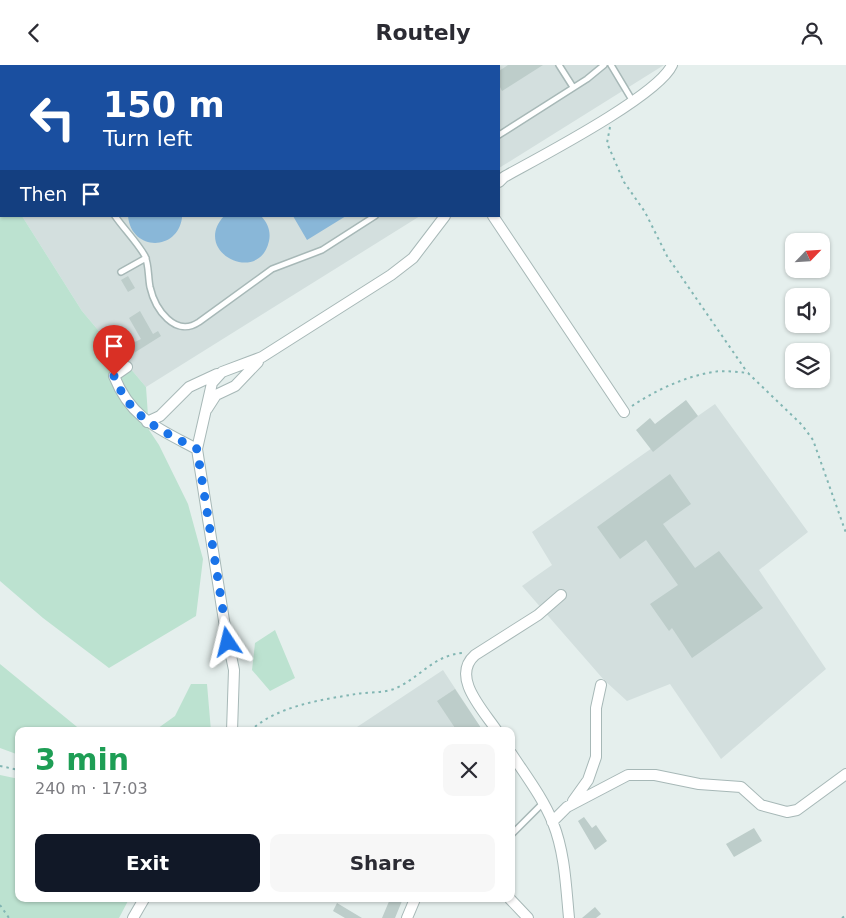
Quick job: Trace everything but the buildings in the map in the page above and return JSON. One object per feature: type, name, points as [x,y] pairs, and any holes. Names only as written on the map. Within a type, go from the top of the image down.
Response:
[{"type":"street","points":[[500,181],[617,112],[668,74],[672,65]]},
{"type":"street","points":[[147,422],[160,416],[195,384],[262,357],[406,265],[444,217]]},
{"type":"street","points":[[494,217],[624,412]]},
{"type":"street","points":[[205,415],[216,395],[235,385],[262,357]]},
{"type":"street","points":[[127,367],[114,376],[128,405],[147,422],[197,449]]},
{"type":"street","points":[[222,372],[212,383],[208,393],[197,449],[225,627],[234,670],[232,727]]},
{"type":"street","points":[[494,727],[467,684],[465,673],[469,662],[475,655],[538,615],[561,595]]},
{"type":"street","points":[[552,822],[567,807],[588,780],[596,757],[596,708],[601,685]]},
{"type":"street","points":[[515,759],[543,803],[552,822],[564,868],[569,918]]},
{"type":"street","points":[[567,807],[628,775],[639,774],[656,775],[698,784],[742,787],[761,805],[787,812],[797,810],[846,774]]},
{"type":"street","points":[[133,918],[142,902]]},
{"type":"street","points":[[406,918],[414,902]]},
{"type":"street","points":[[513,902],[528,918]]},
{"type":"lane","points":[[559,65],[573,87]]},
{"type":"lane","points":[[500,134],[604,65]]},
{"type":"lane","points":[[611,65],[632,101]]},
{"type":"lane","points":[[116,217],[146,258],[150,287],[159,308],[166,319],[181,328],[187,328],[199,322],[272,269],[322,250],[373,217]]},
{"type":"lane","points":[[120,272],[146,258]]},
{"type":"lane","points":[[515,831],[543,803]]},
{"type":"path","points":[[617,112],[609,128],[607,143],[615,166],[645,212],[667,256],[739,364],[802,425],[813,440],[846,533]]},
{"type":"path","points":[[624,412],[644,398],[682,380],[715,371],[748,373]]},
{"type":"path","points":[[255,727],[267,718],[289,710],[343,697],[394,689],[446,656],[463,653],[475,655]]},
{"type":"path","points":[[0,766],[15,769]]},
{"type":"path","points":[[0,905],[9,918]]},
{"type":"path","points":[[842,918],[846,915]]},
{"type":"shaded area","points":[[500,65],[664,65],[500,167]]},
{"type":"shaded area","points":[[23,217],[418,217],[146,387],[82,311]]},
{"type":"shaded area","points":[[715,404],[808,532],[759,570],[826,669],[721,759],[670,684],[627,701],[604,680],[522,586],[552,565],[532,532]]},
{"type":"shaded area","points":[[443,670],[480,727],[357,727]]},
{"type":"green space","points":[[0,217],[23,217],[82,311],[146,387],[149,430],[159,445],[188,504],[203,559],[196,616],[109,668],[43,618],[0,581]]},
{"type":"green space","points":[[275,630],[295,678],[270,691],[252,670],[255,643]]},
{"type":"green space","points":[[0,664],[77,727],[15,727],[15,754],[0,748]]},
{"type":"green space","points":[[191,684],[207,684],[211,727],[160,727],[175,716]]},
{"type":"green space","points":[[0,775],[15,778],[15,902],[127,902],[119,918],[0,918]]},
{"type":"water","points":[[128,217],[182,217],[178,229],[172,237],[164,242],[154,243],[145,241],[137,236],[131,228]]},
{"type":"water","points":[[223,217],[262,217],[270,234],[269,241],[263,254],[253,261],[242,262],[230,259],[221,252],[216,241],[216,229]]},
{"type":"water","points":[[294,217],[344,217],[307,240]]},
{"type":"route","points":[[114,376],[122,396],[140,417],[158,429],[197,449],[228,642]]}]
